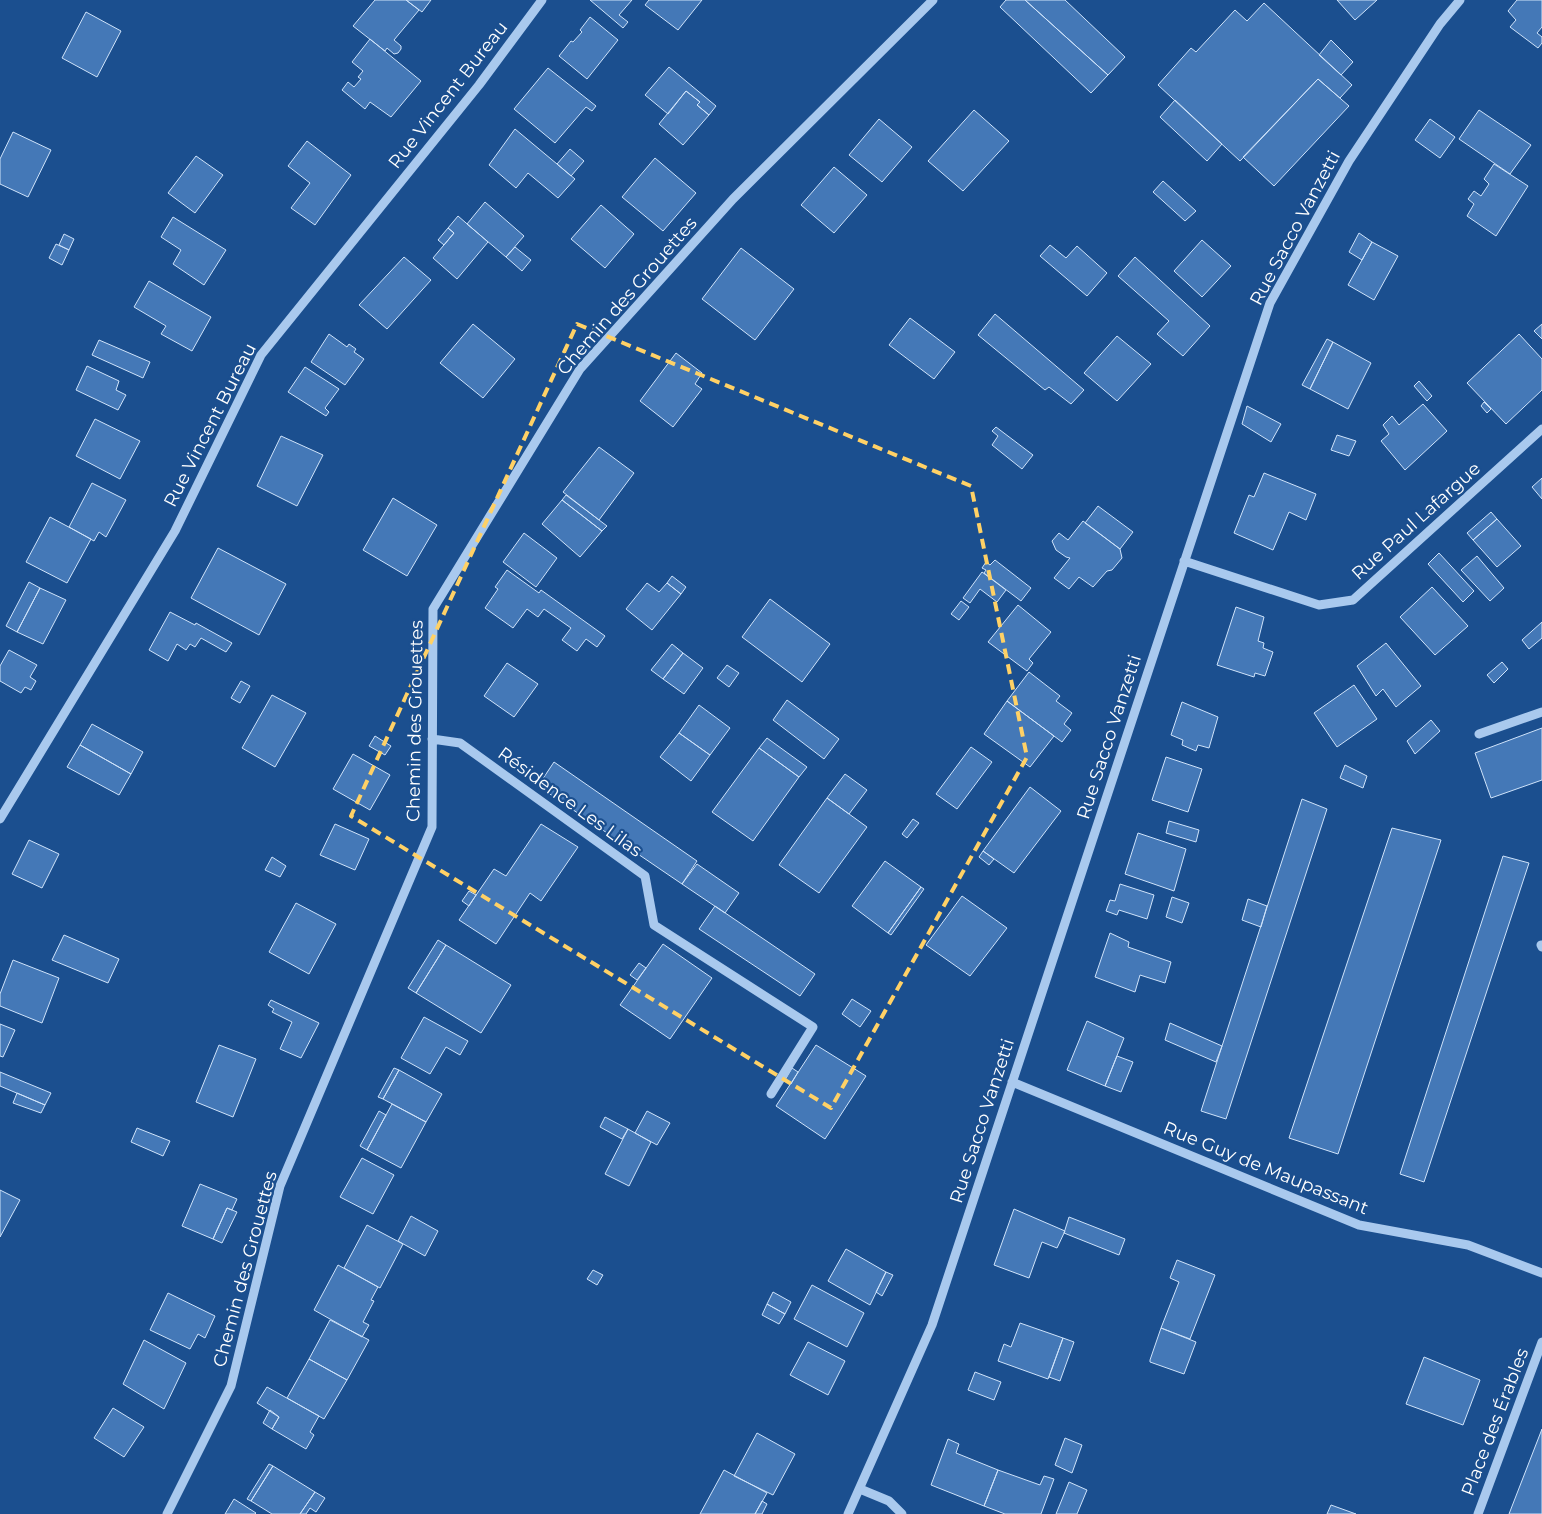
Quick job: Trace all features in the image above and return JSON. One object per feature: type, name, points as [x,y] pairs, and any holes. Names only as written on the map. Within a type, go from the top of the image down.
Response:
[{"type":"street","name":"Rue Vincent Bureau","points":[[0,819],[175,531],[261,355],[479,85],[542,0]]},
{"type":"street","name":"Chemin des Grouettes","points":[[167,1514],[231,1386],[280,1186],[432,826],[433,610],[580,370],[734,199],[933,0]]},
{"type":"street","name":"Rue Sacco Vanzetti","points":[[848,1514],[932,1325],[1270,303],[1349,161],[1440,24],[1460,0]]},
{"type":"street","name":"Rue Paul Lafargue","points":[[1184,561],[1319,605],[1353,600],[1542,429]]},
{"type":"street","points":[[1479,734],[1542,712]]},
{"type":"street","name":"Résidence Les Lilas","points":[[432,739],[460,743],[645,876],[654,925],[813,1027],[771,1094]]},
{"type":"street","name":"Rue Guy de Maupassant","points":[[1012,1082],[1359,1225],[1468,1245],[1542,1273]]},
{"type":"street","name":"Place des Érables","points":[[1478,1514],[1542,1342]]},
{"type":"street","points":[[860,1489],[889,1501],[902,1514]]},
{"type":"highlighted area","points":[[577,324],[971,486],[1027,757],[831,1108],[351,816]]},
{"type":"building","points":[[375,0],[406,0],[419,10],[394,40],[401,46],[398,53],[394,54],[387,48],[385,51],[353,26]]},
{"type":"building","points":[[406,0],[431,0],[422,12]]},
{"type":"building","points":[[590,0],[632,0],[619,15],[628,22],[623,28]]},
{"type":"building","points":[[649,0],[702,0],[678,30],[645,5]]},
{"type":"building","points":[[1006,0],[1025,0],[1108,75],[1091,93],[1000,7]]},
{"type":"building","points":[[1025,0],[1065,0],[1125,57],[1108,75]]},
{"type":"building","points":[[1337,0],[1377,0],[1355,20]]},
{"type":"building","points":[[1517,0],[1542,0],[1542,27],[1537,33],[1542,37],[1542,43],[1538,48],[1510,27],[1516,20],[1508,11]]},
{"type":"building","points":[[1264,3],[1352,85],[1340,98],[1318,79],[1240,161],[1158,85],[1191,48],[1196,52],[1235,10],[1247,21]]},
{"type":"building","points":[[86,12],[121,31],[97,77],[62,58]]},
{"type":"building","points":[[590,17],[618,40],[587,79],[559,56],[571,41],[573,42],[582,32],[580,30]]},
{"type":"building","points":[[370,39],[421,81],[391,117],[370,102],[365,109],[342,90],[348,82],[354,87],[361,79],[358,77],[363,71],[352,62]]},
{"type":"building","points":[[1331,40],[1353,62],[1341,75],[1319,55]]},
{"type":"building","points":[[669,67],[716,106],[709,115],[697,105],[700,102],[686,91],[668,114],[645,95]]},
{"type":"building","points":[[548,68],[596,106],[592,111],[586,107],[555,143],[514,109]]},
{"type":"building","points":[[1318,79],[1349,106],[1274,186],[1243,157]]},
{"type":"building","points":[[686,91],[700,102],[697,105],[709,115],[683,145],[659,124]]},
{"type":"building","points":[[1175,100],[1222,144],[1207,161],[1160,117]]},
{"type":"building","points":[[974,110],[1009,141],[963,191],[928,161]]},
{"type":"building","points":[[1479,110],[1531,145],[1510,174],[1459,139]]},
{"type":"building","points":[[879,119],[912,147],[882,182],[849,155]]},
{"type":"building","points":[[1430,119],[1455,137],[1440,158],[1415,140]]},
{"type":"building","points":[[515,129],[575,179],[558,198],[528,173],[516,188],[489,165]]},
{"type":"building","points":[[13,132],[51,150],[28,197],[0,184],[0,159]]},
{"type":"building","points":[[307,141],[351,175],[315,225],[291,208],[310,183],[288,166]]},
{"type":"building","points":[[570,149],[584,161],[571,176],[557,164]]},
{"type":"building","points":[[196,156],[223,175],[195,213],[168,193]]},
{"type":"building","points":[[655,158],[696,193],[663,231],[622,197]]},
{"type":"building","points":[[1494,164],[1528,186],[1496,236],[1467,216],[1474,204],[1468,199],[1474,191],[1481,196],[1489,184],[1484,179]]},
{"type":"building","points":[[834,167],[867,195],[834,233],[801,205]]},
{"type":"building","points":[[1163,181],[1196,211],[1185,221],[1153,192]]},
{"type":"building","points":[[485,202],[524,236],[506,257],[467,224]]},
{"type":"building","points":[[601,205],[634,234],[605,268],[571,239]]},
{"type":"building","points":[[458,216],[488,242],[457,279],[433,258],[454,233],[448,228]]},
{"type":"building","points":[[173,217],[226,250],[204,285],[173,264],[181,250],[161,237]]},
{"type":"building","points":[[448,228],[454,233],[444,245],[438,240]]},
{"type":"building","points":[[1359,233],[1372,242],[1362,260],[1349,252]]},
{"type":"building","points":[[64,234],[74,239],[69,250],[59,245]]},
{"type":"building","points":[[1202,240],[1231,266],[1202,297],[1174,271]]},
{"type":"building","points":[[1372,242],[1398,256],[1374,300],[1348,285]]},
{"type":"building","points":[[56,244],[69,250],[62,265],[49,258]]},
{"type":"building","points":[[1050,245],[1066,258],[1077,246],[1107,273],[1087,296],[1040,256]]},
{"type":"building","points":[[515,247],[531,260],[522,271],[506,257]]},
{"type":"building","points":[[741,248],[794,289],[755,340],[702,299]]},
{"type":"building","points":[[404,257],[431,280],[387,329],[359,305]]},
{"type":"building","points":[[1135,257],[1210,326],[1183,356],[1157,334],[1169,321],[1118,276]]},
{"type":"building","points":[[149,281],[211,317],[192,351],[161,334],[166,326],[134,307]]},
{"type":"building","points":[[995,314],[1084,390],[1071,404],[1049,387],[1045,390],[978,335]]},
{"type":"building","points":[[910,318],[955,352],[934,379],[889,345]]},
{"type":"building","points":[[473,324],[515,359],[483,398],[440,363]]},
{"type":"building","points":[[1542,324],[1542,339],[1534,331]]},
{"type":"building","points":[[329,334],[347,347],[349,344],[356,349],[354,352],[364,359],[345,385],[311,362]]},
{"type":"building","points":[[1519,334],[1542,359],[1542,390],[1506,424],[1467,383]]},
{"type":"building","points":[[1117,336],[1151,364],[1117,401],[1084,373]]},
{"type":"building","points":[[1327,339],[1333,342],[1310,389],[1302,385]]},
{"type":"building","points":[[99,340],[150,362],[143,378],[92,355]]},
{"type":"building","points":[[1333,342],[1371,363],[1348,409],[1310,389]]},
{"type":"building","points":[[676,353],[702,373],[695,384],[702,389],[673,427],[640,401]]},
{"type":"building","points":[[87,366],[119,381],[116,390],[126,395],[118,410],[76,390]]},
{"type":"building","points":[[305,367],[339,389],[325,408],[329,412],[326,416],[288,392]]},
{"type":"building","points":[[1419,381],[1432,396],[1427,401],[1414,386]]},
{"type":"building","points":[[1484,402],[1491,409],[1487,413],[1481,406]]},
{"type":"building","points":[[1423,404],[1447,431],[1405,470],[1381,441],[1389,434],[1383,425],[1392,416],[1399,425]]},
{"type":"building","points":[[1247,406],[1281,424],[1271,442],[1242,424]]},
{"type":"building","points":[[95,419],[140,441],[120,479],[76,456]]},
{"type":"building","points":[[996,427],[1033,455],[1022,469],[992,445],[998,436],[992,431]]},
{"type":"building","points":[[1337,435],[1356,441],[1349,456],[1331,450]]},
{"type":"building","points":[[281,436],[323,455],[297,506],[257,486]]},
{"type":"building","points":[[599,447],[634,473],[599,520],[563,492]]},
{"type":"building","points":[[1264,473],[1316,494],[1306,520],[1289,512],[1273,550],[1234,533],[1249,495],[1254,497]]},
{"type":"building","points":[[1542,478],[1542,499],[1532,487]]},
{"type":"building","points":[[92,483],[126,500],[106,537],[99,532],[94,541],[69,527]]},
{"type":"building","points":[[566,495],[607,526],[602,531],[562,500]]},
{"type":"building","points":[[393,498],[437,525],[407,576],[363,550]]},
{"type":"building","points":[[562,500],[602,531],[580,557],[542,524]]},
{"type":"building","points":[[1098,506],[1133,532],[1120,549],[1085,523]]},
{"type":"building","points":[[1491,512],[1497,519],[1473,540],[1467,533]]},
{"type":"building","points":[[50,517],[91,539],[67,583],[26,562]]},
{"type":"building","points":[[1497,519],[1521,546],[1497,567],[1473,540]]},
{"type":"building","points":[[1083,521],[1120,549],[1122,558],[1093,587],[1079,577],[1069,589],[1054,578],[1070,558],[1056,550],[1052,541],[1059,533],[1068,540]]},
{"type":"building","points":[[524,533],[557,558],[536,587],[503,562]]},
{"type":"building","points":[[218,548],[286,584],[259,635],[191,598]]},
{"type":"building","points":[[1439,553],[1474,591],[1463,602],[1428,564]]},
{"type":"building","points":[[1477,556],[1504,588],[1490,601],[1461,570]]},
{"type":"building","points":[[995,560],[1031,588],[1021,601],[984,573],[986,570],[982,568],[986,562],[990,565]]},
{"type":"building","points":[[507,570],[539,593],[541,590],[605,636],[597,647],[586,639],[577,651],[562,640],[571,628],[544,609],[538,617],[527,609],[513,628],[485,608],[498,589],[495,587]]},
{"type":"building","points":[[982,572],[1006,590],[997,602],[980,589],[970,603],[963,598]]},
{"type":"building","points":[[672,576],[686,587],[681,594],[667,583]]},
{"type":"building","points":[[29,582],[40,588],[17,632],[6,626]]},
{"type":"building","points":[[647,583],[659,592],[667,583],[681,594],[652,630],[626,609]]},
{"type":"building","points":[[1432,587],[1468,626],[1435,655],[1400,617]]},
{"type":"building","points":[[40,588],[66,600],[43,644],[17,632]]},
{"type":"building","points":[[770,599],[830,644],[802,682],[742,637]]},
{"type":"building","points":[[961,601],[969,607],[959,620],[951,614]]},
{"type":"building","points":[[1018,605],[1051,632],[1029,659],[1033,663],[1027,671],[988,642]]},
{"type":"building","points":[[1236,607],[1264,617],[1258,641],[1264,643],[1263,648],[1273,652],[1265,676],[1255,673],[1254,677],[1217,665]]},
{"type":"building","points":[[170,612],[195,625],[196,623],[232,643],[226,652],[201,638],[195,647],[190,644],[186,650],[177,644],[168,661],[149,650]]},
{"type":"building","points":[[1542,622],[1542,638],[1529,649],[1522,640]]},
{"type":"building","points":[[1386,643],[1421,686],[1396,707],[1383,689],[1376,696],[1357,666]]},
{"type":"building","points":[[672,644],[683,653],[663,679],[651,670]]},
{"type":"building","points":[[9,650],[37,665],[30,677],[36,681],[31,690],[25,687],[21,693],[0,681],[0,666]]},
{"type":"building","points":[[683,653],[703,668],[684,694],[663,679]]},
{"type":"building","points":[[1502,662],[1508,669],[1494,683],[1487,675]]},
{"type":"building","points":[[507,663],[538,684],[514,717],[484,696]]},
{"type":"building","points":[[727,665],[739,673],[729,687],[717,678]]},
{"type":"building","points":[[1029,672],[1060,696],[1056,701],[1072,713],[1064,724],[1071,730],[1062,742],[1007,701]]},
{"type":"building","points":[[241,681],[250,686],[240,703],[231,698]]},
{"type":"building","points":[[1354,685],[1377,719],[1337,747],[1314,713]]},
{"type":"building","points":[[272,695],[306,713],[275,767],[242,748]]},
{"type":"building","points":[[787,700],[839,739],[824,759],[773,720]]},
{"type":"building","points":[[1007,701],[1054,736],[1030,767],[984,734]]},
{"type":"building","points":[[1182,702],[1218,717],[1209,748],[1198,745],[1196,751],[1182,745],[1183,740],[1171,735]]},
{"type":"building","points":[[699,705],[730,728],[710,755],[679,733]]},
{"type":"building","points":[[1431,720],[1440,731],[1415,754],[1407,741]]},
{"type":"building","points":[[92,724],[143,752],[131,774],[80,745]]},
{"type":"building","points":[[1542,728],[1542,780],[1491,798],[1475,753]]},
{"type":"building","points":[[679,733],[710,755],[691,781],[660,757]]},
{"type":"building","points":[[375,736],[391,746],[385,755],[369,746]]},
{"type":"building","points":[[767,738],[807,767],[799,777],[759,748]]},
{"type":"building","points":[[80,745],[131,774],[119,795],[67,767]]},
{"type":"building","points":[[971,747],[992,762],[957,809],[936,794]]},
{"type":"building","points":[[759,748],[799,777],[753,841],[712,812]]},
{"type":"building","points":[[353,754],[390,775],[370,810],[333,789]]},
{"type":"building","points":[[1166,757],[1202,769],[1188,812],[1152,800]]},
{"type":"building","points":[[554,762],[697,861],[682,884],[538,786]]},
{"type":"building","points":[[1345,765],[1367,776],[1363,788],[1340,778]]},
{"type":"building","points":[[845,774],[867,790],[849,814],[827,798]]},
{"type":"building","points":[[1030,787],[1061,811],[1014,873],[983,851]]},
{"type":"building","points":[[827,798],[867,827],[819,893],[779,865]]},
{"type":"building","points":[[1302,799],[1327,809],[1226,1119],[1201,1111]]},
{"type":"building","points":[[913,819],[919,823],[907,838],[902,834]]},
{"type":"building","points":[[1169,821],[1199,830],[1196,842],[1166,833]]},
{"type":"building","points":[[335,824],[369,839],[355,870],[320,855]]},
{"type":"building","points":[[541,824],[578,847],[541,901],[530,893],[496,944],[459,920],[494,869],[506,876]]},
{"type":"building","points":[[1392,828],[1441,840],[1338,1154],[1289,1138]]},
{"type":"building","points":[[1138,833],[1186,849],[1174,891],[1125,874]]},
{"type":"building","points":[[29,840],[59,854],[42,888],[12,874]]},
{"type":"building","points":[[983,851],[994,859],[989,865],[979,857]]},
{"type":"building","points":[[1503,856],[1529,863],[1424,1182],[1400,1174]]},
{"type":"building","points":[[272,857],[286,866],[280,877],[265,870]]},
{"type":"building","points":[[885,861],[921,887],[888,933],[852,906]]},
{"type":"building","points":[[697,864],[739,893],[725,913],[682,884]]},
{"type":"building","points":[[1120,884],[1154,895],[1147,919],[1119,910],[1117,915],[1106,911],[1110,900],[1115,901]]},
{"type":"building","points":[[921,887],[924,889],[891,935],[888,933]]},
{"type":"building","points":[[469,891],[476,895],[469,906],[462,901]]},
{"type":"building","points":[[962,896],[1007,928],[970,976],[926,945]]},
{"type":"building","points":[[1172,897],[1189,903],[1182,923],[1166,917]]},
{"type":"building","points":[[1248,899],[1267,906],[1261,927],[1242,920]]},
{"type":"building","points":[[296,903],[336,924],[309,974],[269,952]]},
{"type":"building","points":[[715,906],[815,974],[800,996],[699,929]]},
{"type":"building","points":[[1110,933],[1129,942],[1128,947],[1171,962],[1165,983],[1140,975],[1135,992],[1095,977]]},
{"type":"building","points":[[64,935],[119,959],[108,983],[52,960]]},
{"type":"building","points":[[438,940],[446,945],[416,993],[408,988]]},
{"type":"building","points":[[663,944],[712,978],[670,1039],[620,1005]]},
{"type":"building","points":[[446,945],[511,985],[481,1033],[416,993]]},
{"type":"building","points":[[13,960],[59,978],[42,1023],[0,1006],[0,994]]},
{"type":"building","points":[[639,963],[646,968],[637,980],[630,975]]},
{"type":"building","points":[[852,999],[871,1011],[860,1027],[842,1014]]},
{"type":"building","points":[[271,1000],[319,1023],[301,1058],[280,1049],[292,1022],[272,1012],[274,1009],[268,1005]]},
{"type":"building","points":[[424,1017],[468,1041],[460,1055],[446,1047],[430,1074],[401,1058]]},
{"type":"building","points":[[1087,1021],[1124,1038],[1105,1086],[1067,1070]]},
{"type":"building","points":[[1170,1023],[1222,1046],[1216,1062],[1165,1040]]},
{"type":"building","points":[[0,1024],[15,1030],[3,1057],[0,1056]]},
{"type":"building","points":[[219,1045],[256,1059],[233,1117],[196,1102]]},
{"type":"building","points":[[816,1045],[866,1076],[825,1139],[776,1106]]},
{"type":"building","points":[[1117,1056],[1133,1062],[1121,1092],[1105,1086]]},
{"type":"building","points":[[394,1068],[399,1070],[383,1099],[378,1097]]},
{"type":"building","points":[[792,1068],[798,1072],[791,1084],[785,1080]]},
{"type":"building","points":[[399,1070],[442,1094],[426,1122],[383,1099]]},
{"type":"building","points":[[0,1072],[51,1093],[45,1105],[0,1086]]},
{"type":"building","points":[[17,1093],[45,1105],[41,1113],[13,1103]]},
{"type":"building","points":[[392,1104],[426,1122],[401,1168],[367,1150]]},
{"type":"building","points":[[379,1111],[386,1115],[367,1150],[360,1146]]},
{"type":"building","points":[[647,1111],[670,1123],[657,1145],[635,1133]]},
{"type":"building","points":[[605,1117],[628,1129],[622,1139],[600,1127]]},
{"type":"building","points":[[137,1128],[170,1141],[163,1156],[131,1142]]},
{"type":"building","points":[[628,1129],[651,1142],[629,1186],[605,1174]]},
{"type":"building","points":[[362,1158],[394,1175],[373,1214],[340,1197]]},
{"type":"building","points":[[200,1184],[237,1199],[232,1210],[227,1208],[213,1239],[182,1226]]},
{"type":"building","points":[[0,1190],[20,1200],[0,1237]]},
{"type":"building","points":[[227,1208],[237,1212],[222,1243],[213,1239]]},
{"type":"building","points":[[1014,1209],[1065,1231],[1057,1248],[1042,1242],[1029,1278],[994,1265]]},
{"type":"building","points":[[411,1216],[438,1231],[425,1256],[398,1241]]},
{"type":"building","points":[[1069,1217],[1125,1239],[1119,1255],[1064,1233]]},
{"type":"building","points":[[367,1225],[403,1244],[380,1288],[344,1268]]},
{"type":"building","points":[[846,1249],[886,1272],[870,1305],[828,1281]]},
{"type":"building","points":[[1177,1260],[1215,1275],[1190,1339],[1161,1328],[1179,1282],[1170,1278]]},
{"type":"building","points":[[338,1265],[378,1287],[371,1300],[374,1301],[363,1322],[369,1325],[362,1337],[314,1310]]},
{"type":"building","points":[[593,1270],[603,1275],[597,1285],[587,1279]]},
{"type":"building","points":[[886,1272],[893,1275],[882,1296],[876,1292]]},
{"type":"building","points":[[812,1285],[864,1313],[847,1347],[794,1319]]},
{"type":"building","points":[[773,1292],[791,1302],[785,1314],[767,1304]]},
{"type":"building","points":[[168,1293],[215,1316],[205,1338],[198,1334],[190,1349],[150,1330]]},
{"type":"building","points":[[767,1304],[785,1314],[779,1324],[762,1315]]},
{"type":"building","points":[[330,1320],[369,1340],[347,1380],[309,1359]]},
{"type":"building","points":[[1020,1323],[1063,1338],[1048,1379],[998,1361],[1004,1344],[1011,1347]]},
{"type":"building","points":[[1161,1328],[1196,1342],[1184,1374],[1150,1362]]},
{"type":"building","points":[[1063,1338],[1074,1342],[1060,1381],[1049,1377]]},
{"type":"building","points":[[144,1340],[186,1363],[164,1409],[123,1384]]},
{"type":"building","points":[[808,1342],[845,1361],[828,1395],[790,1375]]},
{"type":"building","points":[[1424,1357],[1480,1380],[1463,1425],[1406,1404]]},
{"type":"building","points":[[309,1359],[347,1380],[324,1419],[287,1398]]},
{"type":"building","points":[[975,1372],[1001,1382],[994,1400],[968,1390]]},
{"type":"building","points":[[267,1387],[319,1416],[310,1432],[314,1435],[306,1449],[272,1429],[279,1417],[257,1403]]},
{"type":"building","points":[[113,1408],[144,1427],[124,1457],[94,1438]]},
{"type":"building","points":[[270,1410],[279,1417],[272,1429],[263,1423]]},
{"type":"building","points":[[1542,1429],[1542,1514],[1509,1514]]},
{"type":"building","points":[[757,1433],[795,1454],[773,1495],[734,1476]]},
{"type":"building","points":[[1065,1438],[1082,1445],[1072,1473],[1055,1465]]},
{"type":"building","points":[[948,1439],[959,1444],[956,1453],[998,1470],[984,1506],[931,1485]]},
{"type":"building","points":[[269,1464],[273,1466],[251,1501],[247,1499]]},
{"type":"building","points":[[273,1466],[315,1492],[300,1514],[272,1514],[251,1501]]},
{"type":"building","points":[[724,1470],[767,1493],[755,1514],[700,1514]]},
{"type":"building","points":[[998,1470],[1040,1485],[1044,1476],[1054,1479],[1041,1514],[1005,1514],[984,1506]]},
{"type":"building","points":[[1069,1482],[1087,1490],[1077,1514],[1056,1514]]},
{"type":"building","points":[[315,1492],[325,1498],[316,1512],[310,1508],[306,1514],[300,1514]]},
{"type":"building","points":[[234,1499],[256,1513],[225,1514]]},
{"type":"building","points":[[762,1501],[767,1504],[762,1514],[755,1514]]},
{"type":"building","points":[[1331,1505],[1356,1514],[1327,1514]]}]
